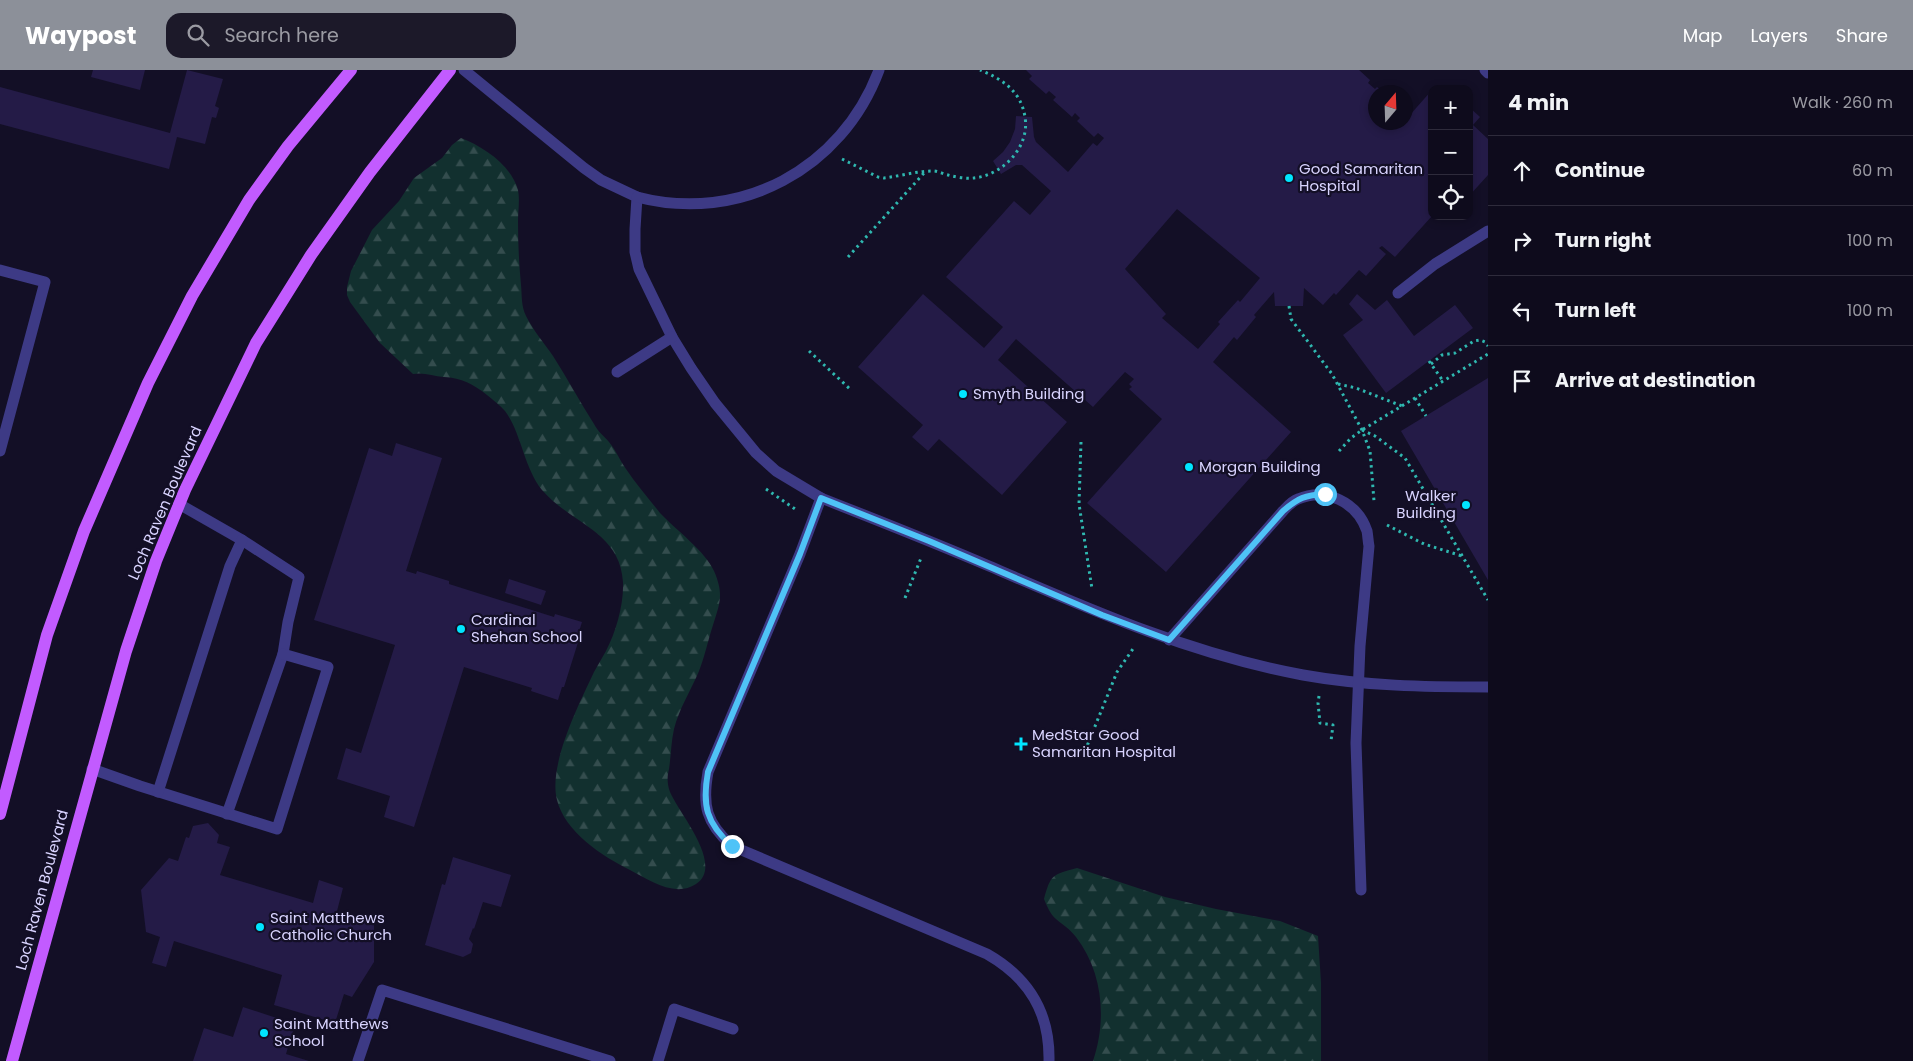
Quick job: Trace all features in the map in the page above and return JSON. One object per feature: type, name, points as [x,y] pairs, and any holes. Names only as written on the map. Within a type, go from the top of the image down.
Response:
[{"type":"main road","points":[[0,814],[50,627],[84,532],[148,383],[192,296],[249,200],[288,146],[351,70]]},
{"type":"main road","name":"Loch Raven Boulevard","points":[[12,1061],[126,651],[156,561],[179,504],[256,343],[301,271],[370,172],[450,70]]},
{"type":"lane","points":[[464,70],[601,180],[637,197],[659,202],[684,204],[710,203],[739,198],[764,190],[815,160],[842,135],[864,104],[879,70]]},
{"type":"lane","points":[[1485,70],[1488,73]]},
{"type":"lane","points":[[637,197],[635,229],[639,270],[672,337],[715,404],[756,452],[776,471],[798,486],[821,498],[929,541],[1102,615],[1169,640],[1248,664],[1302,675],[1358,683],[1426,687],[1488,687]]},
{"type":"lane","points":[[1398,293],[1435,264],[1488,231]]},
{"type":"lane","points":[[0,270],[45,282],[0,451]]},
{"type":"lane","points":[[617,372],[672,337]]},
{"type":"lane","points":[[1169,640],[1283,511],[1296,500],[1310,495],[1325,494],[1340,500],[1352,508],[1361,519],[1367,532],[1369,546],[1358,683],[1356,743],[1362,890]]},
{"type":"lane","points":[[821,498],[800,554],[708,772],[705,789],[708,818],[718,834],[732,846],[987,954],[1001,962],[1025,985],[1037,1003],[1047,1028],[1049,1061]]},
{"type":"lane","points":[[179,504],[242,540],[299,577],[288,622],[283,654],[227,814]]},
{"type":"lane","points":[[158,792],[230,566],[242,540]]},
{"type":"lane","points":[[92,769],[158,792],[277,829],[328,668],[283,654]]},
{"type":"lane","points":[[358,1061],[382,990],[610,1061]]},
{"type":"lane","points":[[658,1061],[674,1009],[733,1029]]},
{"type":"path","points":[[841,159],[878,177],[884,178],[935,171],[960,178],[986,176],[999,170],[1010,162],[1017,152],[1026,126],[1021,104],[1015,93],[1005,82],[980,70]]},
{"type":"path","points":[[848,257],[926,172]]},
{"type":"path","points":[[1288,306],[1291,319],[1317,352],[1337,383],[1362,430],[1370,451],[1374,501]]},
{"type":"path","points":[[1443,380],[1430,362],[1442,355],[1455,353],[1474,341],[1480,340],[1488,346]]},
{"type":"path","points":[[808,351],[850,388]]},
{"type":"path","points":[[1338,450],[1362,430],[1488,354]]},
{"type":"path","points":[[1337,383],[1356,388],[1402,406]]},
{"type":"path","points":[[1415,398],[1426,416]]},
{"type":"path","points":[[1362,430],[1375,436],[1405,458],[1488,600]]},
{"type":"path","points":[[1081,442],[1079,504],[1093,592]]},
{"type":"path","points":[[768,482],[763,487],[784,502],[813,518]]},
{"type":"path","points":[[1387,525],[1424,544],[1462,556]]},
{"type":"path","points":[[905,598],[922,556]]},
{"type":"path","points":[[1085,751],[1117,672],[1137,644]]},
{"type":"path","points":[[1320,693],[1318,703],[1320,723],[1333,725],[1332,741]]},
{"type":"green space","points":[[461,138],[479,146],[496,158],[509,173],[518,190],[518,246],[522,301],[524,312],[529,321],[553,356],[599,432],[611,445],[630,475],[660,513],[704,556],[717,579],[720,592],[718,611],[701,665],[676,722],[668,775],[670,792],[703,852],[704,875],[696,884],[688,888],[680,889],[662,886],[608,858],[576,833],[561,812],[557,800],[555,786],[557,770],[566,735],[594,672],[610,643],[621,608],[623,582],[620,565],[613,551],[604,539],[566,512],[542,490],[531,471],[515,429],[501,407],[477,388],[462,380],[413,374],[380,343],[347,295],[351,271],[372,230],[399,201],[414,178],[442,158],[452,145]]},
{"type":"green space","points":[[1077,868],[1165,897],[1280,921],[1318,936],[1321,983],[1321,1061],[1093,1061],[1100,1029],[1101,1013],[1097,981],[1085,951],[1074,934],[1052,915],[1044,899],[1051,880],[1057,874]]},
{"type":"building","points":[[93,70],[145,70],[140,90],[91,77]]},
{"type":"building","points":[[187,70],[223,79],[215,106],[219,108],[216,118],[212,117],[205,144],[177,137],[169,169],[0,124],[0,87],[170,133]]},
{"type":"building","points":[[1026,70],[1359,70],[1370,80],[1368,83],[1370,85],[1368,85],[1368,130],[1413,130],[1413,111],[1428,95],[1428,220],[1395,257],[1382,246],[1379,248],[1386,254],[1366,276],[1359,270],[1336,295],[1334,293],[1323,305],[1304,288],[1303,306],[1275,306],[1274,292],[1254,315],[1256,317],[1237,340],[1234,337],[1213,362],[1291,432],[1166,572],[1087,503],[1162,419],[1129,389],[1132,387],[1129,384],[1134,379],[1125,372],[1093,407],[1016,339],[998,360],[1067,422],[1002,495],[939,439],[928,451],[912,437],[923,425],[858,367],[923,294],[984,348],[1003,327],[946,277],[1014,201],[1030,215],[1051,191],[1022,165],[1016,165],[1001,174],[993,161],[1010,142],[1015,129],[1016,116],[1032,117],[1036,142],[1068,172],[1093,143],[1097,146],[1104,138],[1098,133],[1094,137],[1077,121],[1080,118],[1075,113],[1072,117],[1053,100],[1056,97],[1049,91],[1046,94],[1029,79],[1032,76]],"holes":[[[1177,209],[1260,278],[1240,302],[1238,300],[1218,322],[1220,324],[1198,349],[1162,318],[1166,314],[1125,269]]]},
{"type":"building","points":[[1473,111],[1480,117],[1473,125]]},
{"type":"building","points":[[1473,125],[1488,139],[1488,175],[1473,192]]},
{"type":"building","points":[[1357,294],[1375,310],[1387,300],[1414,336],[1455,305],[1473,328],[1386,393],[1343,335],[1363,320],[1349,304]]},
{"type":"building","name":"Walker Building","points":[[1488,378],[1488,580],[1401,431]]},
{"type":"building","name":"Cardinal Shehan School","points":[[396,443],[442,458],[406,571],[416,574],[417,571],[449,581],[449,584],[554,617],[555,614],[582,622],[578,635],[580,636],[558,700],[531,691],[532,688],[464,667],[414,827],[384,817],[390,796],[337,779],[346,748],[361,753],[395,645],[314,620],[369,448],[392,456]]},
{"type":"building","points":[[509,579],[546,591],[541,605],[505,593]]},
{"type":"building","name":"Saint Matthews Catholic Church","points":[[208,823],[219,835],[217,843],[230,847],[220,875],[313,903],[319,880],[343,888],[337,911],[374,922],[374,962],[352,997],[344,994],[335,1023],[274,1005],[282,975],[174,941],[166,967],[152,963],[160,937],[146,932],[141,890],[169,858],[178,861],[186,837],[189,838],[193,826]]},
{"type":"building","points":[[453,857],[511,875],[501,907],[483,902],[469,939],[473,944],[471,953],[463,957],[425,945],[442,884],[445,885]]},
{"type":"building","name":"Saint Matthews School","points":[[243,1007],[295,1024],[286,1054],[309,1061],[193,1061],[204,1028],[233,1037]]},
{"type":"place","name":"Good Samaritan Hospital","points":[[1289,178]]},
{"type":"place","name":"Smyth Building","points":[[963,394]]},
{"type":"place","name":"Morgan Building","points":[[1189,467]]},
{"type":"place","name":"Walker Building","points":[[1466,505]]},
{"type":"place","name":"Cardinal Shehan School","points":[[461,629]]},
{"type":"place","name":"MedStar Good Samaritan Hospital","points":[[1021,744]]},
{"type":"place","name":"Saint Matthews Catholic Church","points":[[260,927]]},
{"type":"place","name":"Saint Matthews School","points":[[264,1033]]},
{"type":"route","points":[[732,846],[718,834],[708,818],[705,789],[708,772],[800,554],[821,498],[929,541],[1102,615],[1169,640],[1283,511],[1296,500],[1310,495],[1325,494]]}]
